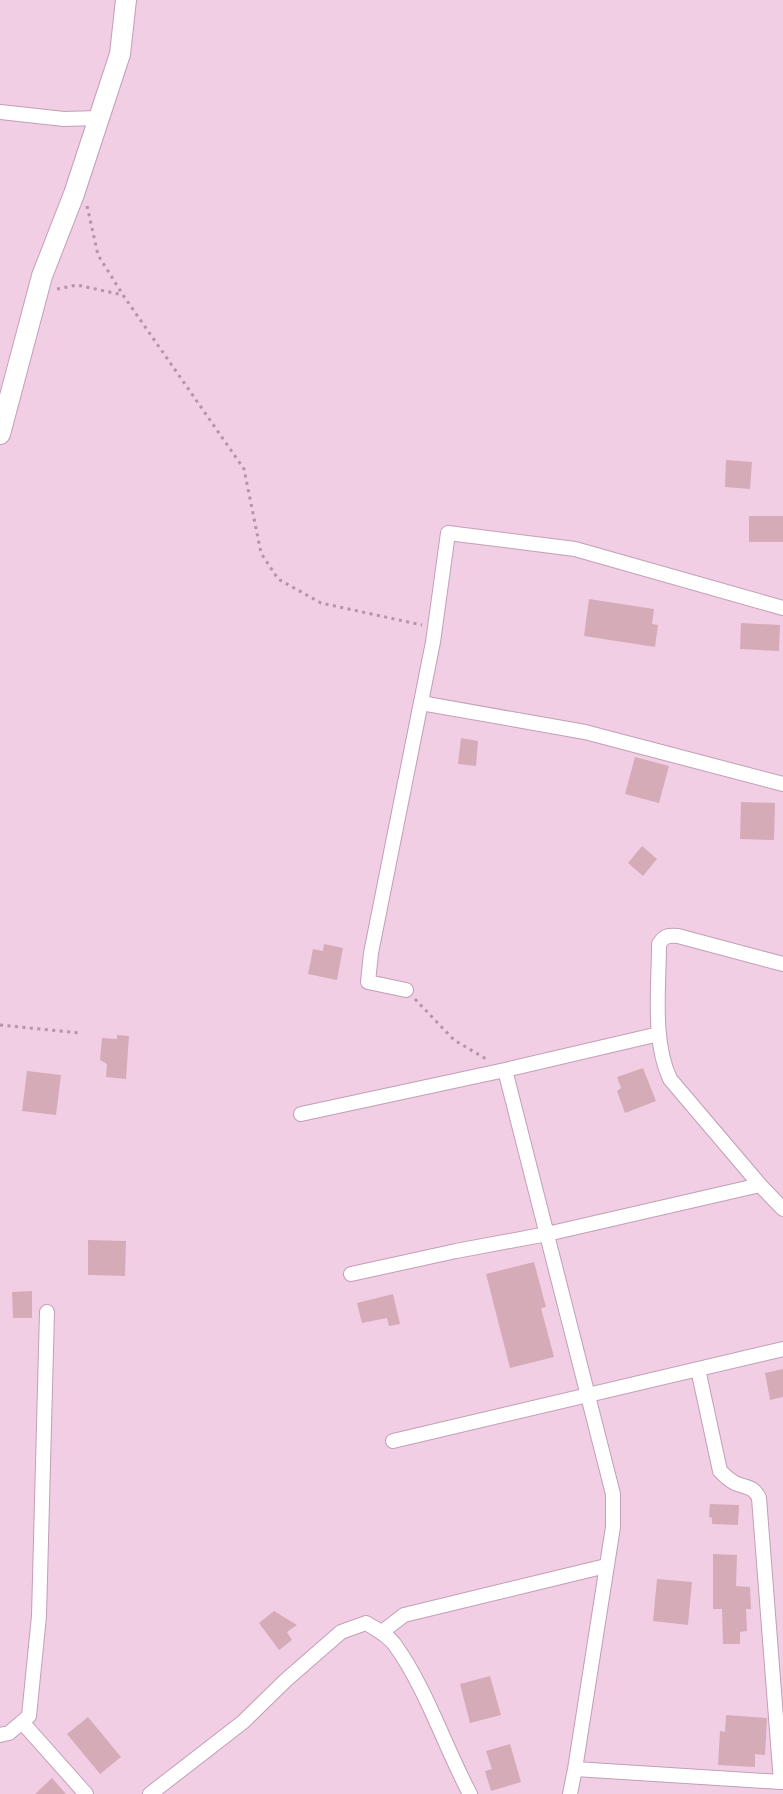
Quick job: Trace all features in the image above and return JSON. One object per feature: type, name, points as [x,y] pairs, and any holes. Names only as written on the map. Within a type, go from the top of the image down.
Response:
[{"type":"street","points":[[0,434],[37,293],[55,239],[74,194],[120,54],[126,0]]},
{"type":"street","points":[[0,112],[64,119],[99,118]]},
{"type":"street","points":[[406,990],[368,981],[371,953],[433,642],[448,533],[575,549],[783,608]]},
{"type":"street","points":[[421,703],[585,732],[783,784]]},
{"type":"street","points":[[783,964],[678,936],[668,935],[662,938],[659,944],[659,1034],[663,1065],[670,1078],[783,1209]]},
{"type":"street","points":[[301,1114],[659,1034]]},
{"type":"street","points":[[505,1070],[613,1494],[613,1527],[570,1794]]},
{"type":"street","points":[[351,1274],[547,1234],[760,1185]]},
{"type":"street","points":[[0,1735],[9,1733],[29,1716],[39,1616],[47,1312]]},
{"type":"street","points":[[393,1441],[783,1349]]},
{"type":"street","points":[[575,1769],[782,1786],[759,1498],[757,1491],[736,1484],[720,1471],[698,1369]]},
{"type":"street","points":[[382,1632],[404,1615],[606,1566]]},
{"type":"street","points":[[150,1794],[243,1722],[286,1680],[341,1632],[366,1623],[382,1632],[394,1644],[413,1676],[468,1793]]},
{"type":"street","points":[[22,1722],[86,1794]]},
{"type":"path","points":[[86,196],[88,216],[98,255],[123,295],[244,469],[261,553],[278,579],[321,603],[423,626],[433,642]]},
{"type":"path","points":[[37,293],[77,285],[123,295]]},
{"type":"path","points":[[406,990],[454,1040],[505,1070]]},
{"type":"path","points":[[0,1025],[79,1033]]},
{"type":"building","points":[[726,460],[752,462],[750,489],[725,487]]},
{"type":"building","points":[[749,516],[783,516],[783,542],[749,542]]},
{"type":"building","points":[[589,599],[654,609],[652,624],[658,625],[655,647],[584,636]]},
{"type":"building","points":[[741,623],[780,625],[779,651],[740,649]]},
{"type":"building","points":[[461,738],[478,741],[476,766],[458,764]]},
{"type":"building","points":[[635,757],[669,766],[659,803],[625,794]]},
{"type":"building","points":[[741,802],[775,803],[774,840],[740,839]]},
{"type":"building","points":[[642,846],[657,859],[643,876],[628,863]]},
{"type":"building","points":[[324,944],[343,948],[337,980],[308,974],[313,949],[323,951]]},
{"type":"building","points":[[117,1035],[129,1036],[126,1079],[106,1077],[107,1064],[100,1060],[102,1038],[117,1039]]},
{"type":"building","points":[[643,1068],[656,1101],[625,1113],[617,1091],[621,1088],[617,1077]]},
{"type":"building","points":[[27,1071],[61,1075],[56,1115],[22,1111]]},
{"type":"building","points":[[88,1240],[126,1241],[125,1276],[88,1275]]},
{"type":"building","points":[[534,1262],[546,1307],[541,1308],[554,1357],[510,1368],[486,1274]]},
{"type":"building","points":[[32,1291],[32,1318],[13,1318],[12,1292]]},
{"type":"building","points":[[393,1294],[400,1324],[389,1326],[387,1318],[362,1323],[357,1303]]},
{"type":"building","points":[[783,1369],[783,1397],[770,1400],[765,1373]]},
{"type":"building","points":[[710,1504],[739,1505],[738,1525],[712,1524],[712,1518],[709,1517]]},
{"type":"building","points":[[713,1554],[737,1555],[736,1586],[750,1587],[751,1609],[746,1609],[747,1631],[740,1632],[740,1644],[723,1644],[722,1609],[713,1609]]},
{"type":"building","points":[[657,1579],[692,1582],[688,1625],[653,1621]]},
{"type":"building","points":[[274,1611],[297,1625],[287,1632],[292,1640],[279,1650],[259,1623]]},
{"type":"building","points":[[490,1676],[501,1715],[470,1723],[460,1684]]},
{"type":"building","points":[[726,1715],[767,1718],[765,1755],[755,1754],[755,1767],[718,1765],[720,1731],[725,1732]]},
{"type":"building","points":[[88,1717],[121,1757],[100,1774],[67,1734]]},
{"type":"building","points":[[510,1744],[521,1782],[491,1791],[485,1771],[492,1769],[486,1751]]},
{"type":"building","points":[[52,1778],[66,1794],[35,1794]]}]
